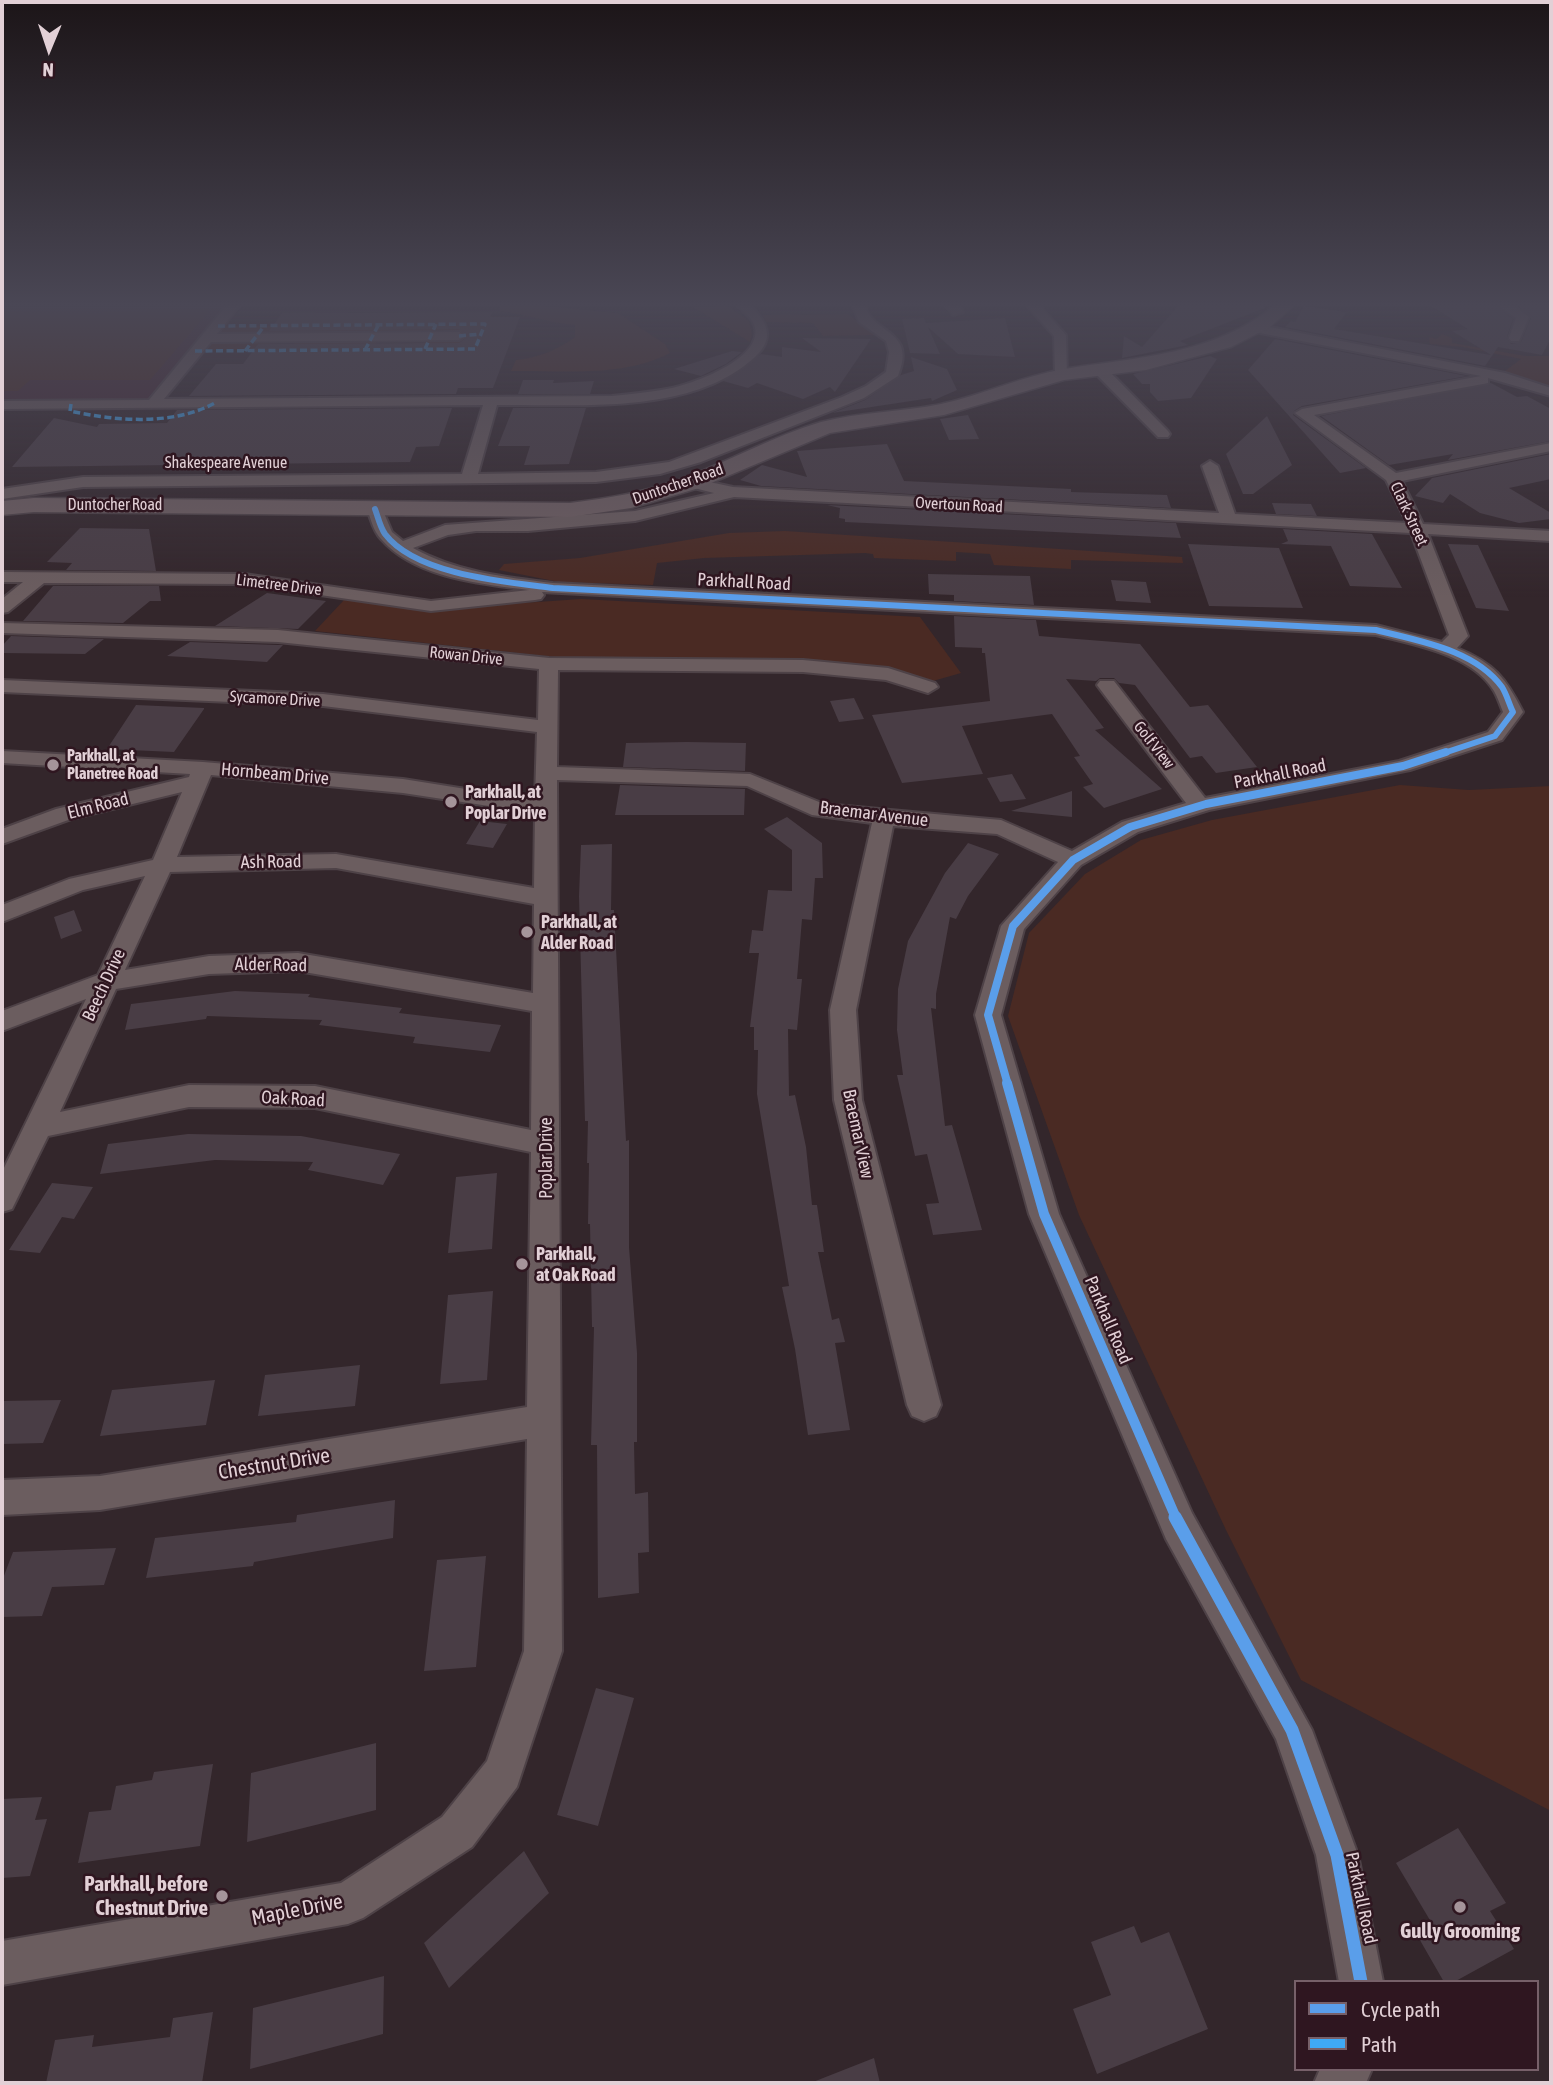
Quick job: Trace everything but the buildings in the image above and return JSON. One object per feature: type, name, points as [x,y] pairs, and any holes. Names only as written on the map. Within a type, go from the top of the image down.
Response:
[{"type":"main road","name":"Duntocher Road","points":[[2,508],[47,505],[570,510],[631,501],[691,483],[797,437],[827,427],[967,403]]},
{"type":"street","points":[[2,404],[108,403]]},
{"type":"street","points":[[468,477],[490,403]]},
{"type":"street","name":"Shakespeare Avenue","points":[[2,494],[83,482],[596,477],[681,464],[797,418],[843,403]]},
{"type":"street","points":[[1133,403],[1163,434]]},
{"type":"street","name":"Clark Street","points":[[1350,403],[1302,413],[1393,478],[1418,530],[1459,636],[1445,649]]},
{"type":"street","points":[[1393,478],[1551,447]]},
{"type":"street","points":[[1210,466],[1229,520]]},
{"type":"street","name":"Overtoun Road","points":[[691,483],[733,492],[1551,536]]},
{"type":"street","points":[[401,547],[445,530],[476,526],[528,526],[635,516],[733,492]]},
{"type":"street","name":"Parkhall Road","points":[[375,509],[387,537],[401,547],[443,568],[484,579],[553,588],[1376,630],[1445,649],[1477,666],[1501,687],[1513,712],[1495,736],[1404,766],[1200,806],[1130,827],[1073,860],[1013,926],[988,1015],[1044,1214],[1180,1526],[1292,1730],[1337,1855],[1361,1980]]},
{"type":"street","points":[[1524,536],[1530,545],[1551,554]]},
{"type":"street","name":"Limetree Drive","points":[[2,577],[244,579],[431,606],[532,596],[553,588]]},
{"type":"street","points":[[2,608],[40,577]]},
{"type":"street","name":"Rowan Drive","points":[[2,628],[278,636],[549,664],[803,666],[888,674],[928,687]]},
{"type":"street","name":"Poplar Drive","points":[[543,1651],[545,898],[549,664]]},
{"type":"street","name":"Golf View","points":[[1107,685],[1200,806]]},
{"type":"street","name":"Sycamore Drive","points":[[2,686],[323,701],[547,727]]},
{"type":"street","name":"Hornbeam Drive","points":[[7,760],[199,775],[403,786],[546,808]]},
{"type":"street","name":"Braemar Avenue","points":[[547,772],[750,780],[820,810],[1001,827],[1073,860]]},
{"type":"street","name":"Elm Road","points":[[2,837],[64,814],[199,775]]},
{"type":"street","name":"Beech Drive","points":[[2,1200],[162,865],[199,775]]},
{"type":"street","name":"Braemar View","points":[[884,818],[843,1010],[848,1100],[925,1405]]},
{"type":"street","name":"Ash Road","points":[[2,914],[78,884],[162,865],[336,861],[545,898]]},
{"type":"street","name":"Alder Road","points":[[2,1021],[105,982],[209,965],[298,962],[545,1004]]},
{"type":"street","name":"Oak Road","points":[[39,1127],[189,1096],[315,1097],[546,1144]]},
{"type":"street","name":"Chestnut Drive","points":[[2,1497],[100,1493],[544,1420]]},
{"type":"street","name":"Maple Drive","points":[[2,1964],[348,1903],[457,1832],[503,1773],[543,1651]]},
{"type":"shaded area","points":[[2,403],[131,403],[2,405]]},
{"type":"shaded area","points":[[785,531],[1182,557],[1183,563],[1071,560],[1071,569],[994,565],[990,554],[956,552],[956,561],[874,558],[873,554],[865,553],[704,558],[657,563],[653,585],[559,582],[499,570],[504,564],[580,558],[729,533]]},
{"type":"shaded area","points":[[581,599],[920,617],[961,673],[933,681],[876,669],[565,658],[315,631],[344,600],[436,609]]},
{"type":"shaded area","points":[[1400,785],[1469,790],[1551,786],[1551,1811],[1301,1680],[1226,1530],[1079,1215],[1008,1016],[1029,933],[1085,874],[1141,840],[1212,820]]},
{"type":"marked path","points":[[71,404],[70,411],[103,417],[144,419],[185,415],[214,403]]},
{"type":"cycle path","points":[[375,509],[386,535],[406,551],[445,569],[488,579],[553,588],[1376,630],[1427,643],[1461,656],[1477,664],[1502,688],[1513,712],[1495,736],[1403,766],[1206,804],[1130,827],[1073,860],[1013,926],[988,1015],[1044,1214],[1179,1526],[1292,1730],[1337,1855],[1361,1980]]},
{"type":"place","name":"Parkhall, at Planetree Road","points":[[53,765]]},
{"type":"place","name":"Parkhall, at Poplar Drive","points":[[451,802]]},
{"type":"place","name":"Parkhall, at Alder Road","points":[[527,932]]},
{"type":"place","name":"Parkhall, at Oak Road","points":[[522,1264]]},
{"type":"place","name":"Parkhall, before Chestnut Drive","points":[[222,1896]]},
{"type":"place","name":"Gully Grooming","points":[[1460,1907]]}]
